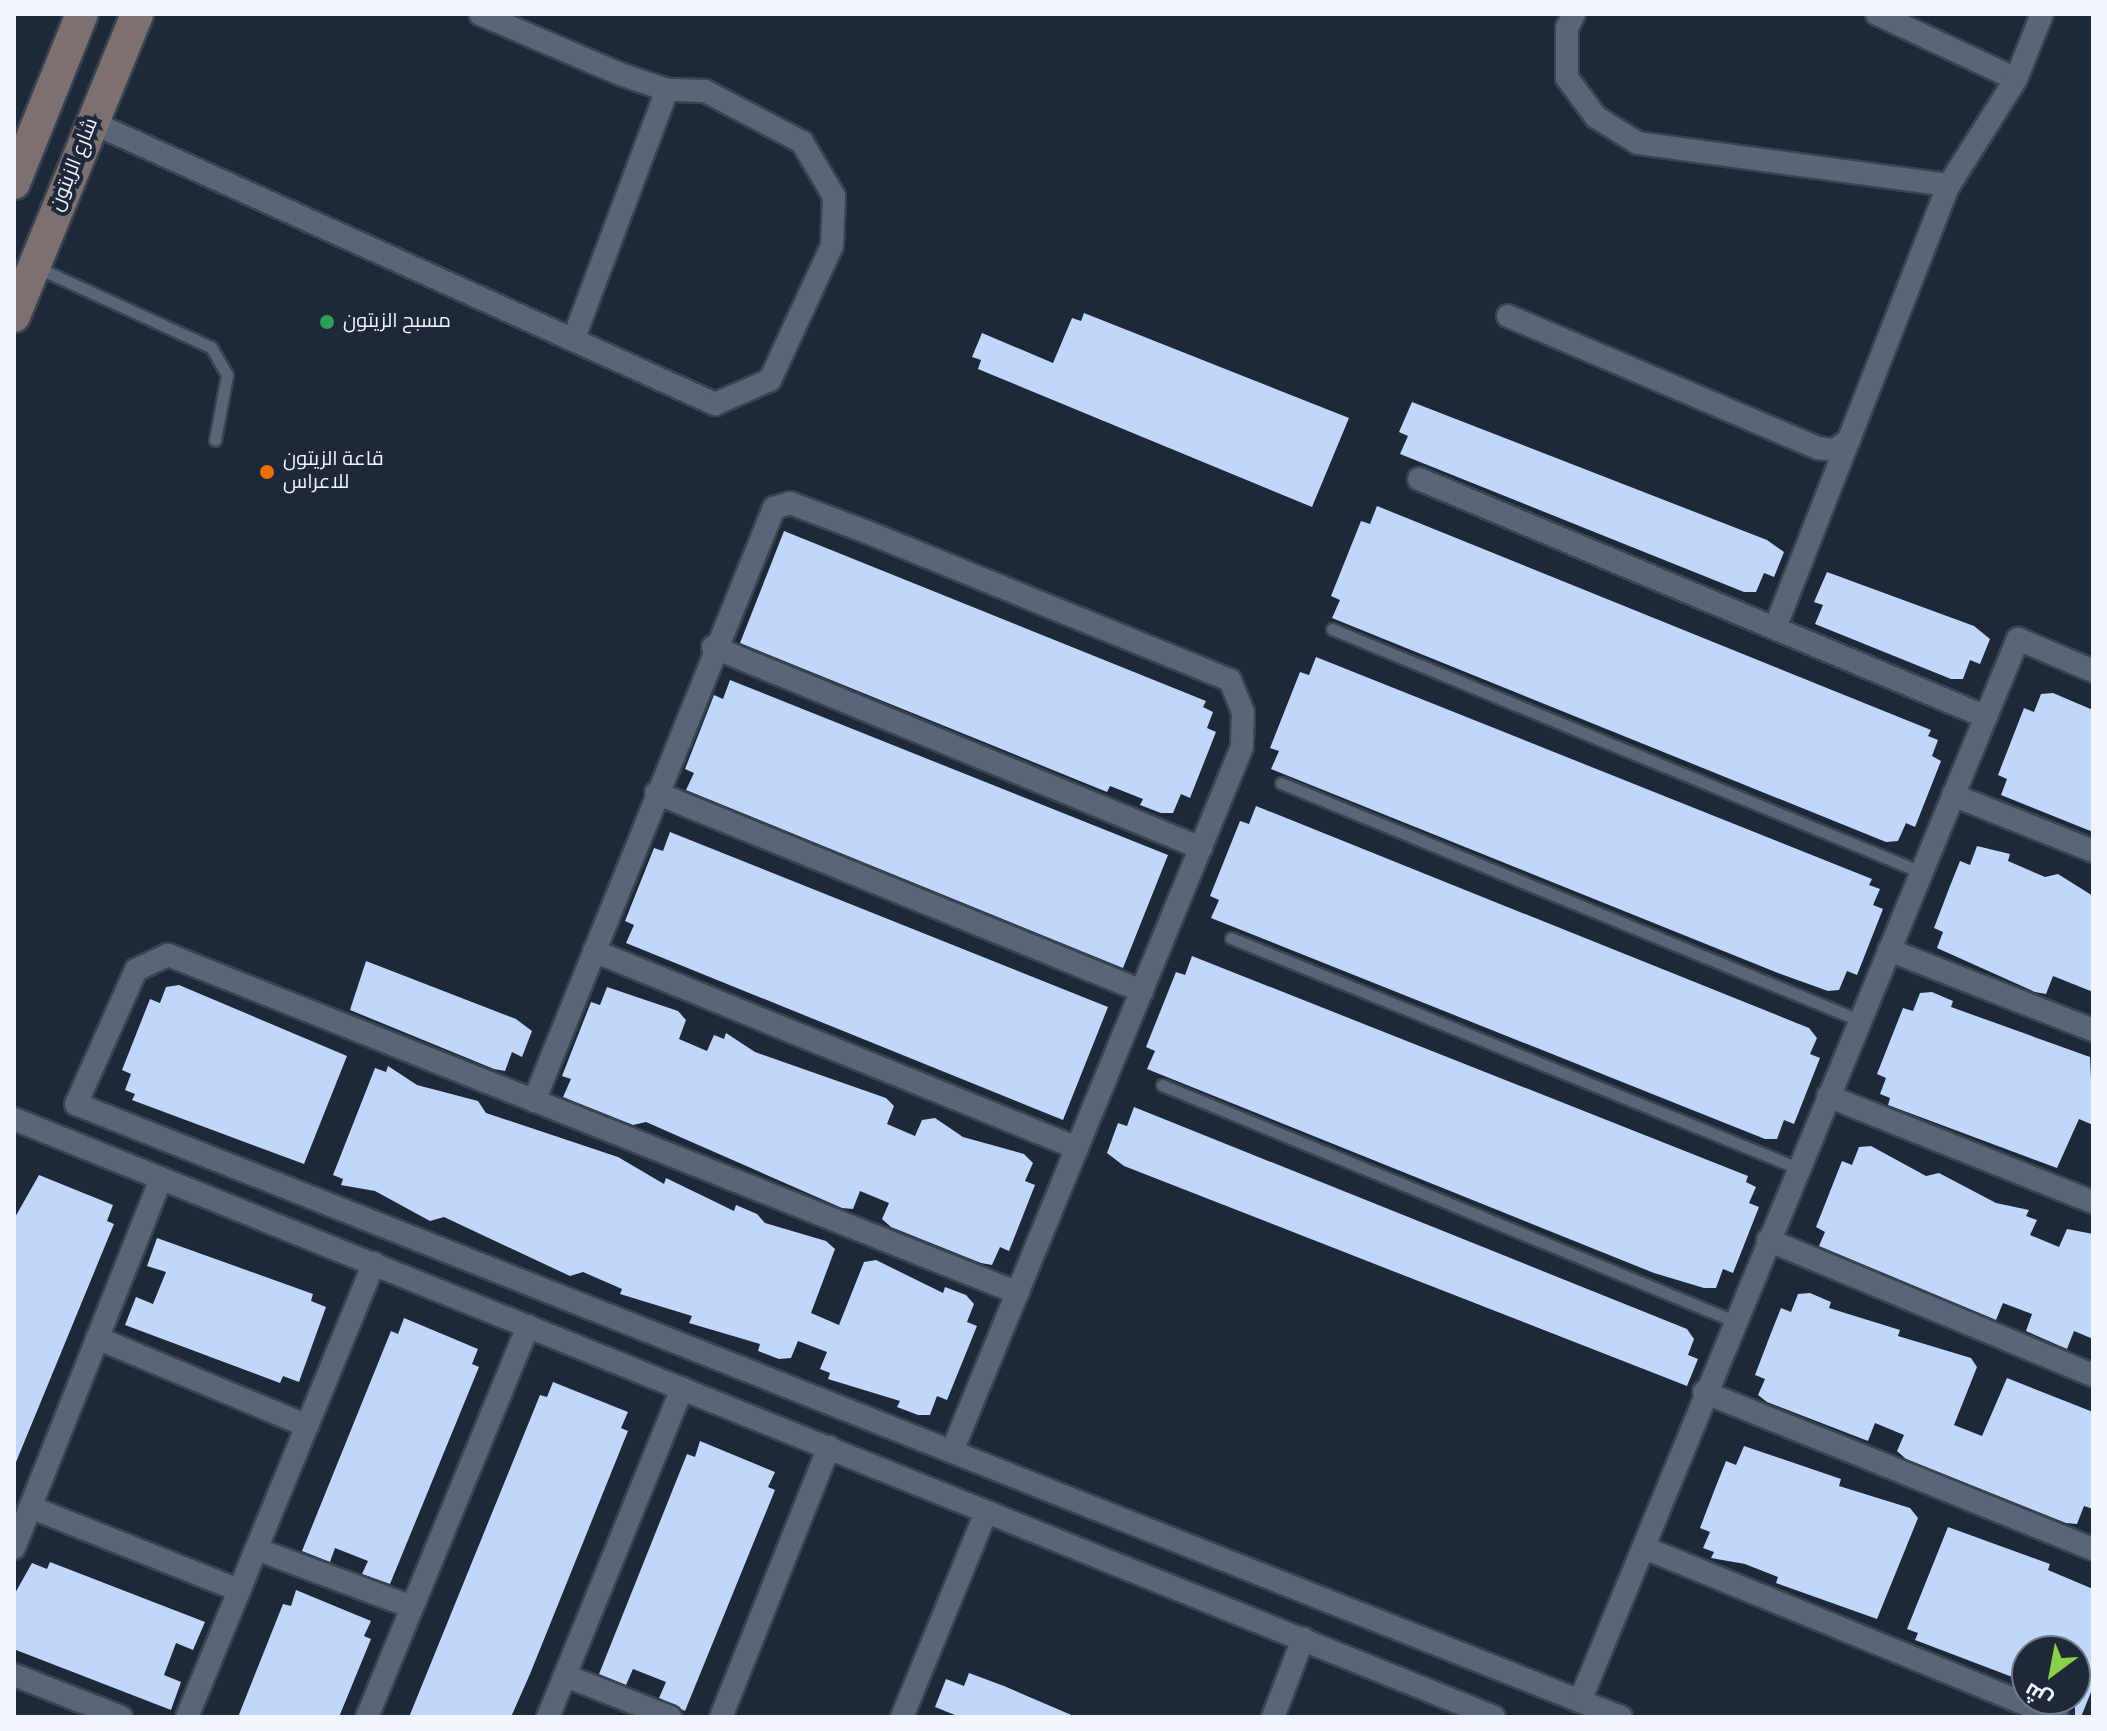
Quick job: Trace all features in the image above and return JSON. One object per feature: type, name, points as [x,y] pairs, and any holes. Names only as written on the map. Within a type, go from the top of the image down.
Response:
[{"type":"main road","points":[[14,183],[82,14]]},
{"type":"main road","name":"شارع الزيتون","points":[[14,316],[137,14]]},
{"type":"street","points":[[93,123],[715,404],[752,392],[770,380],[832,246],[834,196],[802,142],[705,91],[667,90],[480,14]]},
{"type":"street","points":[[1574,14],[1567,28],[1567,78],[1596,117],[1638,143],[1949,185]]},
{"type":"street","points":[[1877,14],[2016,79]]},
{"type":"street","points":[[1775,628],[1949,185],[2016,79],[2042,14]]},
{"type":"street","points":[[573,340],[667,90]]},
{"type":"street","points":[[1508,316],[1818,448],[1835,450],[1849,440]]},
{"type":"street","points":[[1419,479],[1986,717]]},
{"type":"street","points":[[534,1101],[759,531],[774,508],[790,503],[1230,680],[1243,713],[1242,747],[953,1449]]},
{"type":"street","points":[[1580,1701],[1645,1548],[1704,1392],[2018,639],[2093,671]]},
{"type":"street","points":[[713,647],[1201,848]]},
{"type":"street","points":[[656,793],[1142,991]]},
{"type":"street","points":[[1953,795],[2093,851]]},
{"type":"street","points":[[1889,950],[2093,1030]]},
{"type":"street","points":[[594,951],[1077,1148]]},
{"type":"street","points":[[1018,1293],[168,955],[136,970],[76,1104],[953,1449],[1621,1717]]},
{"type":"street","points":[[1828,1096],[2093,1202]]},
{"type":"street","points":[[15,1120],[829,1447],[985,1515],[1303,1639],[1452,1709],[1494,1717]]},
{"type":"street","points":[[14,1548],[161,1178]]},
{"type":"street","points":[[1768,1240],[2093,1375]]},
{"type":"street","points":[[187,1717],[374,1263]]},
{"type":"street","points":[[367,1717],[528,1326]]},
{"type":"street","points":[[97,1338],[307,1426]]},
{"type":"street","points":[[548,1717],[682,1388]]},
{"type":"street","points":[[1704,1392],[2093,1549]]},
{"type":"street","points":[[721,1717],[829,1447]]},
{"type":"street","points":[[30,1507],[239,1590]]},
{"type":"street","points":[[902,1717],[985,1515]]},
{"type":"street","points":[[1645,1548],[2057,1717]]},
{"type":"street","points":[[256,1549],[412,1607]]},
{"type":"street","points":[[1273,1717],[1303,1639]]},
{"type":"street","points":[[14,1675],[121,1717]]},
{"type":"street","points":[[566,1676],[670,1717]]},
{"type":"lane","points":[[34,267],[211,347],[227,375],[215,440]]},
{"type":"lane","points":[[1332,629],[1921,872]]},
{"type":"lane","points":[[1281,783],[1859,1020]]},
{"type":"lane","points":[[1231,938],[1798,1168]]},
{"type":"lane","points":[[1162,1085],[1734,1321]]},
{"type":"building","points":[[1084,313],[1349,418],[1312,507],[978,369],[981,360],[972,357],[982,333],[1053,363],[1072,318],[1081,321]]},
{"type":"building","points":[[1412,402],[1767,540],[1784,552],[1774,577],[1764,573],[1756,592],[1744,592],[1400,454],[1408,436],[1399,432]]},
{"type":"building","points":[[1377,506],[1931,730],[1928,736],[1938,740],[1932,756],[1941,761],[1915,827],[1906,823],[1898,841],[1886,842],[1332,618],[1340,600],[1331,596],[1361,521],[1370,524]]},
{"type":"building","points":[[784,531],[1206,701],[1203,707],[1213,712],[1207,728],[1216,732],[1190,798],[1181,794],[1173,813],[1161,813],[1140,805],[1143,799],[1110,786],[1107,792],[740,643]]},
{"type":"building","points":[[1827,572],[1974,626],[1990,639],[1980,664],[1970,660],[1963,679],[1951,679],[1815,624],[1823,605],[1814,602]]},
{"type":"building","points":[[1316,657],[1872,879],[1869,885],[1880,889],[1873,905],[1883,909],[1857,975],[1847,971],[1839,990],[1828,991],[1271,769],[1279,751],[1270,748],[1300,672],[1309,675]]},
{"type":"building","points":[[730,680],[1168,855],[1123,968],[686,790],[694,773],[685,769],[714,695],[723,699]]},
{"type":"building","points":[[2053,693],[2093,710],[2093,832],[2001,795],[2007,779],[1998,775],[2024,708],[2034,712],[2041,694]]},
{"type":"building","points":[[1256,806],[1809,1028],[1817,1038],[1810,1054],[1820,1058],[1794,1124],[1784,1120],[1777,1139],[1765,1139],[1211,918],[1219,900],[1210,896],[1240,821],[1249,824]]},
{"type":"building","points":[[670,832],[1108,1007],[1063,1120],[626,943],[634,925],[625,921],[654,848],[663,851]]},
{"type":"building","points":[[1977,846],[2010,854],[2008,861],[2045,877],[2058,874],[2093,896],[2093,992],[2053,976],[2046,994],[2035,992],[1937,948],[1943,932],[1934,928],[1950,886],[1960,861],[1970,865]]},
{"type":"building","points":[[1192,956],[1748,1176],[1746,1182],[1756,1187],[1749,1203],[1759,1207],[1733,1273],[1723,1269],[1716,1288],[1704,1288],[1654,1273],[1147,1069],[1155,1051],[1146,1047],[1176,972],[1185,975]]},
{"type":"building","points":[[366,961],[516,1019],[532,1031],[522,1057],[512,1052],[505,1071],[494,1069],[350,1010]]},
{"type":"building","points":[[179,985],[347,1056],[304,1164],[132,1100],[135,1094],[125,1090],[131,1074],[122,1070],[150,999],[160,1003],[166,987]]},
{"type":"building","points":[[607,987],[678,1011],[686,1020],[679,1039],[707,1051],[714,1035],[724,1039],[726,1033],[755,1052],[886,1098],[894,1106],[887,1124],[915,1136],[922,1120],[935,1118],[963,1137],[1024,1154],[1033,1163],[1025,1181],[1035,1185],[1009,1251],[1000,1247],[992,1265],[981,1263],[891,1227],[882,1219],[889,1203],[860,1191],[853,1209],[842,1208],[646,1122],[633,1125],[563,1097],[571,1079],[562,1076],[591,1002],[600,1005]]},
{"type":"building","points":[[1932,992],[1953,1001],[1951,1007],[2090,1057],[2093,1125],[2079,1119],[2057,1168],[1888,1105],[1890,1098],[1880,1094],[1886,1078],[1877,1074],[1903,1008],[1913,1011],[1920,993]]},
{"type":"building","points":[[388,1066],[417,1085],[478,1101],[486,1113],[618,1157],[664,1184],[666,1178],[734,1211],[736,1205],[757,1214],[765,1223],[826,1241],[835,1249],[811,1313],[839,1325],[864,1262],[876,1260],[943,1293],[945,1287],[966,1295],[974,1304],[967,1322],[977,1326],[947,1400],[937,1396],[930,1415],[918,1415],[897,1407],[900,1401],[828,1379],[830,1373],[820,1369],[827,1352],[798,1341],[791,1358],[779,1359],[758,1351],[760,1344],[689,1323],[692,1316],[620,1294],[622,1289],[583,1272],[570,1276],[444,1217],[430,1221],[375,1191],[341,1185],[343,1179],[333,1175],[375,1068],[386,1072]]},
{"type":"building","points":[[1134,1107],[1687,1329],[1694,1339],[1688,1355],[1698,1359],[1687,1386],[1124,1166],[1107,1153],[1118,1123],[1127,1126]]},
{"type":"building","points":[[1871,1146],[1926,1176],[1939,1173],[1996,1203],[2029,1210],[2026,1216],[2037,1220],[2030,1235],[2059,1247],[2067,1229],[2093,1234],[2093,1339],[2074,1331],[2067,1349],[2026,1331],[2032,1314],[2003,1303],[1996,1320],[1819,1246],[1825,1232],[1816,1227],[1842,1161],[1852,1165],[1859,1147]]},
{"type":"building","points":[[39,1175],[113,1205],[107,1221],[114,1224],[14,1467],[14,1219]]},
{"type":"building","points":[[157,1238],[313,1294],[311,1301],[326,1307],[299,1382],[283,1376],[280,1383],[125,1325],[136,1297],[153,1304],[166,1272],[147,1266]]},
{"type":"building","points":[[1810,1293],[1831,1302],[1829,1308],[1900,1330],[1898,1336],[1971,1358],[1977,1367],[1954,1425],[1982,1436],[2007,1378],[2093,1412],[2093,1509],[2084,1506],[2077,1524],[2066,1523],[1906,1459],[1897,1451],[1904,1435],[1875,1423],[1868,1441],[1767,1402],[1758,1395],[1765,1379],[1755,1375],[1771,1333],[1781,1308],[1791,1312],[1798,1294]]},
{"type":"building","points":[[404,1318],[478,1349],[472,1364],[479,1367],[390,1584],[362,1574],[368,1561],[335,1548],[330,1562],[302,1551],[391,1331],[398,1334]]},
{"type":"building","points":[[553,1382],[628,1412],[621,1428],[628,1431],[530,1674],[511,1717],[409,1717],[540,1395],[547,1397]]},
{"type":"building","points":[[700,1441],[775,1472],[768,1487],[775,1490],[685,1711],[659,1698],[666,1682],[633,1669],[626,1685],[599,1674],[687,1454],[695,1457]]},
{"type":"building","points":[[1744,1446],[1841,1479],[1839,1486],[1910,1508],[1918,1518],[1877,1619],[1776,1583],[1778,1577],[1745,1564],[1711,1558],[1714,1552],[1703,1548],[1710,1532],[1700,1528],[1726,1461],[1736,1465]]},
{"type":"building","points":[[1948,1527],[2050,1564],[2048,1570],[2093,1589],[2093,1687],[2091,1692],[2091,1635],[2011,1635],[2011,1676],[1915,1640],[1918,1633],[1907,1629]]},
{"type":"building","points":[[50,1562],[205,1622],[193,1650],[176,1643],[164,1675],[181,1682],[171,1710],[16,1650],[14,1595],[32,1563],[47,1569]]},
{"type":"building","points":[[296,1590],[371,1621],[364,1636],[371,1639],[339,1717],[238,1717],[283,1604],[291,1606]]},
{"type":"building","points":[[969,1673],[1076,1717],[960,1717],[935,1707],[946,1679],[964,1686]]},
{"type":"place","name":"مسبح الزيتون","points":[[327,322]]},
{"type":"place","name":"قاعة الزيتون للاعراس","points":[[267,472]]}]
